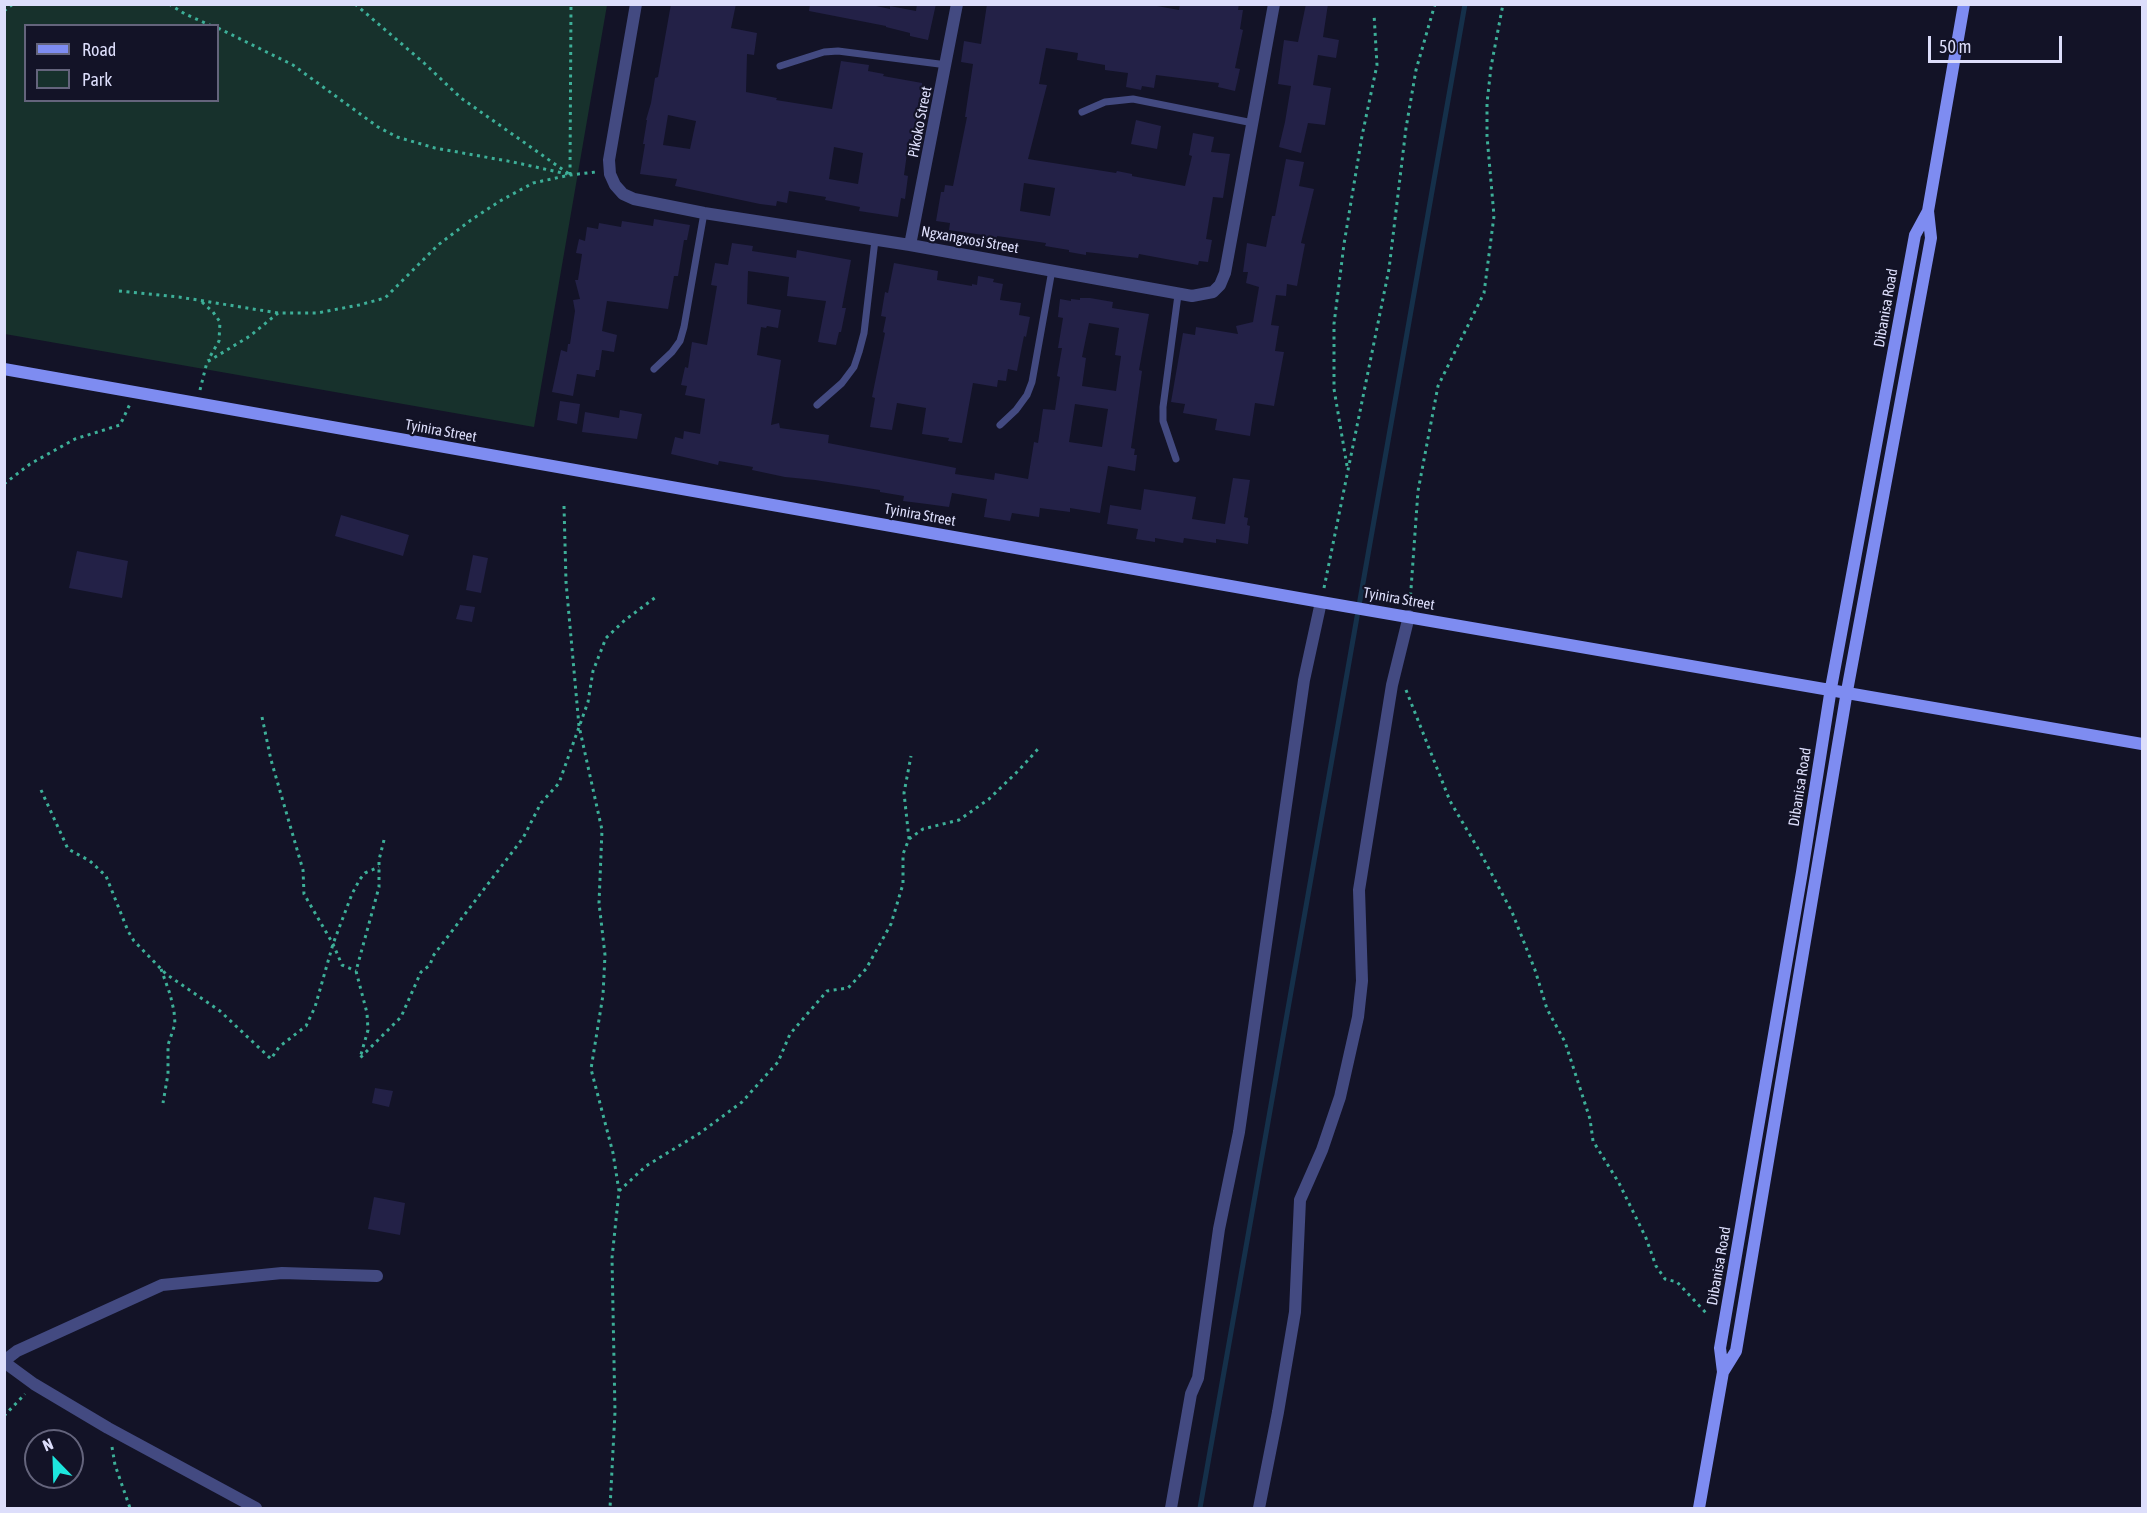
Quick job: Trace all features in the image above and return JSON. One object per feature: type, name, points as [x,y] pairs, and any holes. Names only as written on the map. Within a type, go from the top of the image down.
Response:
[{"type":"main road","name":"Dibanisa Road","points":[[1723,1372],[1736,1351],[1847,692],[1931,238],[1928,211],[1964,4]]},
{"type":"main road","name":"Dibanisa Road","points":[[1699,1509],[1723,1372],[1720,1348],[1802,872],[1831,688],[1915,235],[1928,211]]},
{"type":"main road","name":"Tyinira Street","points":[[4,369],[1321,602],[1831,688],[2142,744]]},
{"type":"street","points":[[610,174],[609,160],[636,4]]},
{"type":"street","name":"Pikoko Street","points":[[910,245],[947,65],[957,4]]},
{"type":"street","name":"Ngxangxosi Street","points":[[610,174],[615,185],[623,194],[634,200],[910,245],[1178,294],[1192,296],[1213,292],[1220,285],[1225,273],[1274,4]]},
{"type":"street","points":[[1171,1509],[1191,1394],[1198,1378],[1219,1229],[1239,1132],[1304,680],[1321,602]]},
{"type":"street","points":[[1259,1509],[1294,1312],[1300,1200],[1322,1150],[1340,1097],[1358,1017],[1362,981],[1359,890],[1392,685],[1410,616]]},
{"type":"street","points":[[256,1509],[108,1428],[34,1384],[4,1362],[17,1351],[162,1285],[282,1273],[377,1276]]},
{"type":"lane","points":[[780,66],[824,52],[838,51],[947,65]]},
{"type":"lane","points":[[1082,112],[1105,102],[1133,99],[1253,123]]},
{"type":"lane","points":[[654,369],[680,341],[704,213]]},
{"type":"lane","points":[[817,405],[842,383],[854,367],[864,333],[875,240]]},
{"type":"lane","points":[[1000,425],[1022,402],[1032,382],[1052,270]]},
{"type":"lane","points":[[1176,459],[1163,421],[1162,407],[1178,294]]},
{"type":"path","points":[[4,11],[13,4]]},
{"type":"path","points":[[169,4],[208,24]]},
{"type":"path","points":[[355,4],[461,98],[570,175]]},
{"type":"path","points":[[570,175],[571,4]]},
{"type":"path","points":[[1321,602],[1389,269],[1406,128],[1416,70],[1435,4]]},
{"type":"path","points":[[1410,616],[1418,491],[1438,386],[1484,293],[1494,216],[1487,136],[1487,103],[1503,4]]},
{"type":"path","points":[[1347,471],[1334,389],[1334,324],[1353,190],[1377,65],[1374,14]]},
{"type":"path","points":[[219,28],[293,65],[378,127],[397,137],[435,148],[570,175]]},
{"type":"path","points":[[119,291],[278,313],[317,313],[359,305],[385,298],[438,245],[471,220],[533,183],[595,172],[610,174]]},
{"type":"path","points":[[197,403],[207,362],[219,341],[220,322],[202,302]]},
{"type":"path","points":[[207,362],[250,336],[278,313]]},
{"type":"path","points":[[4,484],[30,464],[75,439],[120,425],[135,392]]},
{"type":"path","points":[[564,506],[566,582],[579,726],[602,830],[599,903],[605,955],[603,995],[591,1069],[613,1153],[619,1191],[612,1258],[615,1412],[610,1509]]},
{"type":"path","points":[[384,840],[379,867],[379,887],[356,971],[367,1013],[368,1030],[360,1058],[401,1017],[421,972],[430,965],[433,956],[523,838],[541,803],[559,783],[588,702],[593,671],[606,638],[625,620],[656,597]]},
{"type":"path","points":[[1397,666],[1450,801],[1512,912],[1535,970],[1547,1009],[1565,1042],[1590,1119],[1593,1141],[1619,1183],[1647,1238],[1656,1266],[1665,1279],[1677,1282],[1708,1315]]},
{"type":"path","points":[[262,717],[271,760],[303,870],[304,894],[333,944],[342,965],[356,971]]},
{"type":"path","points":[[909,839],[923,829],[959,820],[990,799],[1038,748]]},
{"type":"path","points":[[619,1191],[646,1166],[700,1133],[742,1102],[778,1062],[790,1034],[827,991],[848,988],[866,969],[891,924],[903,884],[903,854],[909,839],[904,793],[911,756]]},
{"type":"path","points":[[41,790],[68,849],[90,861],[106,876],[134,941],[160,968],[220,1011],[271,1059],[279,1047],[306,1026],[315,1007],[333,944],[360,879],[365,873],[379,867]]},
{"type":"path","points":[[160,968],[170,994],[175,1024],[168,1045],[168,1074],[163,1103]]},
{"type":"path","points":[[4,1416],[34,1384]]},
{"type":"path","points":[[108,1428],[115,1465],[130,1509]]},
{"type":"green space","points":[[4,5],[607,5],[534,427],[5,334]]},
{"type":"building","points":[[671,4],[736,4],[731,28],[757,33],[754,55],[747,54],[746,92],[777,98],[776,100],[832,109],[841,61],[869,65],[868,71],[922,83],[925,86],[916,140],[909,139],[904,175],[908,176],[905,199],[901,198],[898,217],[859,211],[860,207],[825,200],[826,197],[789,191],[787,203],[777,201],[776,206],[760,204],[675,186],[677,179],[640,174],[646,120],[655,78],[658,77]],"holes":[[[668,115],[696,121],[690,149],[663,145]],[[834,147],[863,153],[858,184],[829,179]]]},
{"type":"building","points":[[810,4],[867,4],[916,11],[917,4],[936,4],[928,40],[910,36],[910,33],[886,26],[809,11]]},
{"type":"building","points":[[987,4],[1146,4],[1179,10],[1180,4],[1239,4],[1238,10],[1243,10],[1240,29],[1243,30],[1235,68],[1240,69],[1235,91],[1218,87],[1219,83],[1156,75],[1154,88],[1142,86],[1141,90],[1126,87],[1128,73],[1105,70],[1105,65],[1077,60],[1078,53],[1046,48],[1039,84],[1047,85],[1028,159],[1116,173],[1117,171],[1185,186],[1192,156],[1189,155],[1193,133],[1214,137],[1211,152],[1230,154],[1223,198],[1213,197],[1206,239],[1212,240],[1208,262],[1199,261],[1198,265],[1139,254],[1138,258],[1086,252],[1086,255],[1045,246],[1046,243],[997,236],[996,245],[981,242],[983,235],[949,230],[950,223],[936,221],[941,192],[944,192],[945,185],[953,186],[967,117],[965,117],[973,64],[961,62],[964,41],[981,44]],"holes":[[[1024,183],[1055,188],[1050,216],[1020,211]]]},
{"type":"building","points":[[1306,4],[1328,4],[1323,37],[1339,40],[1336,58],[1318,55],[1313,85],[1331,88],[1325,125],[1308,123],[1301,153],[1279,147],[1291,86],[1278,84],[1284,40],[1298,42]]},
{"type":"building","points":[[1136,120],[1161,126],[1157,149],[1131,144]]},
{"type":"building","points":[[1286,159],[1304,162],[1299,186],[1314,189],[1301,243],[1305,244],[1297,286],[1287,284],[1286,296],[1276,295],[1271,325],[1279,326],[1275,351],[1284,352],[1274,406],[1255,403],[1250,436],[1215,430],[1217,419],[1183,413],[1185,404],[1171,402],[1183,333],[1195,335],[1196,327],[1238,334],[1236,326],[1253,322],[1259,287],[1246,283],[1248,272],[1243,272],[1247,243],[1266,247],[1272,216],[1275,216]]},
{"type":"building","points":[[654,219],[690,225],[687,240],[684,240],[678,276],[674,276],[668,309],[607,301],[602,331],[617,335],[614,352],[602,350],[599,370],[596,370],[595,377],[577,374],[573,396],[552,392],[561,350],[567,352],[568,344],[570,344],[575,311],[573,300],[580,299],[575,280],[578,280],[582,254],[576,253],[579,239],[585,241],[587,227],[598,229],[599,223],[621,227],[622,221],[653,226]]},
{"type":"building","points":[[732,243],[753,246],[752,251],[796,258],[797,250],[851,260],[842,308],[846,308],[836,345],[818,342],[826,301],[787,296],[789,277],[748,271],[747,304],[781,310],[778,328],[761,327],[757,355],[781,360],[771,425],[779,423],[780,428],[829,435],[828,443],[956,468],[955,474],[994,480],[995,473],[1028,479],[1034,442],[1038,443],[1043,409],[1055,410],[1060,377],[1057,376],[1062,348],[1058,348],[1063,318],[1058,317],[1060,299],[1071,301],[1071,299],[1090,298],[1113,302],[1112,308],[1149,314],[1139,370],[1142,371],[1131,448],[1135,449],[1134,455],[1137,455],[1135,471],[1108,466],[1100,513],[1070,508],[1070,512],[1040,508],[1039,517],[1012,513],[1010,521],[984,517],[987,499],[952,493],[949,507],[903,501],[904,496],[880,492],[880,490],[785,477],[752,470],[753,467],[719,461],[718,465],[671,454],[675,437],[683,439],[684,431],[700,434],[705,399],[685,395],[687,386],[681,385],[685,367],[688,368],[692,342],[707,345],[717,286],[711,285],[715,263],[728,265]],"holes":[[[1089,323],[1119,328],[1115,355],[1121,356],[1116,391],[1082,386],[1086,358],[1082,357]],[[1075,404],[1108,409],[1102,447],[1069,442]]]},
{"type":"building","points":[[894,263],[938,271],[937,280],[972,286],[972,284],[977,285],[978,276],[994,279],[993,282],[1003,284],[1000,300],[1021,303],[1019,315],[1030,317],[1017,371],[1008,369],[1006,381],[998,380],[997,387],[973,383],[962,443],[948,441],[949,438],[922,434],[926,408],[897,403],[892,430],[870,427],[875,398],[872,397],[885,333],[883,332],[886,317],[881,316],[885,292],[888,293]]},
{"type":"building","points":[[560,401],[580,404],[577,424],[557,420]]},
{"type":"building","points":[[620,410],[642,414],[637,439],[582,432],[585,412],[619,418]]},
{"type":"building","points":[[1233,478],[1250,480],[1244,517],[1248,518],[1247,525],[1250,526],[1248,544],[1216,539],[1216,543],[1184,538],[1183,543],[1155,538],[1155,542],[1136,539],[1138,529],[1107,524],[1110,505],[1141,510],[1144,489],[1196,497],[1192,519],[1225,524]]},
{"type":"building","points":[[341,515],[409,535],[403,556],[335,536]]},
{"type":"building","points":[[77,551],[128,561],[122,598],[69,588]]},
{"type":"building","points":[[473,555],[488,558],[481,593],[466,590]]},
{"type":"building","points":[[460,605],[475,607],[472,622],[456,619]]},
{"type":"building","points":[[375,1088],[393,1091],[389,1107],[372,1103]]},
{"type":"building","points":[[374,1197],[405,1203],[400,1235],[368,1229]]},
{"type":"waterway","points":[[1200,1508],[1465,4]]}]
